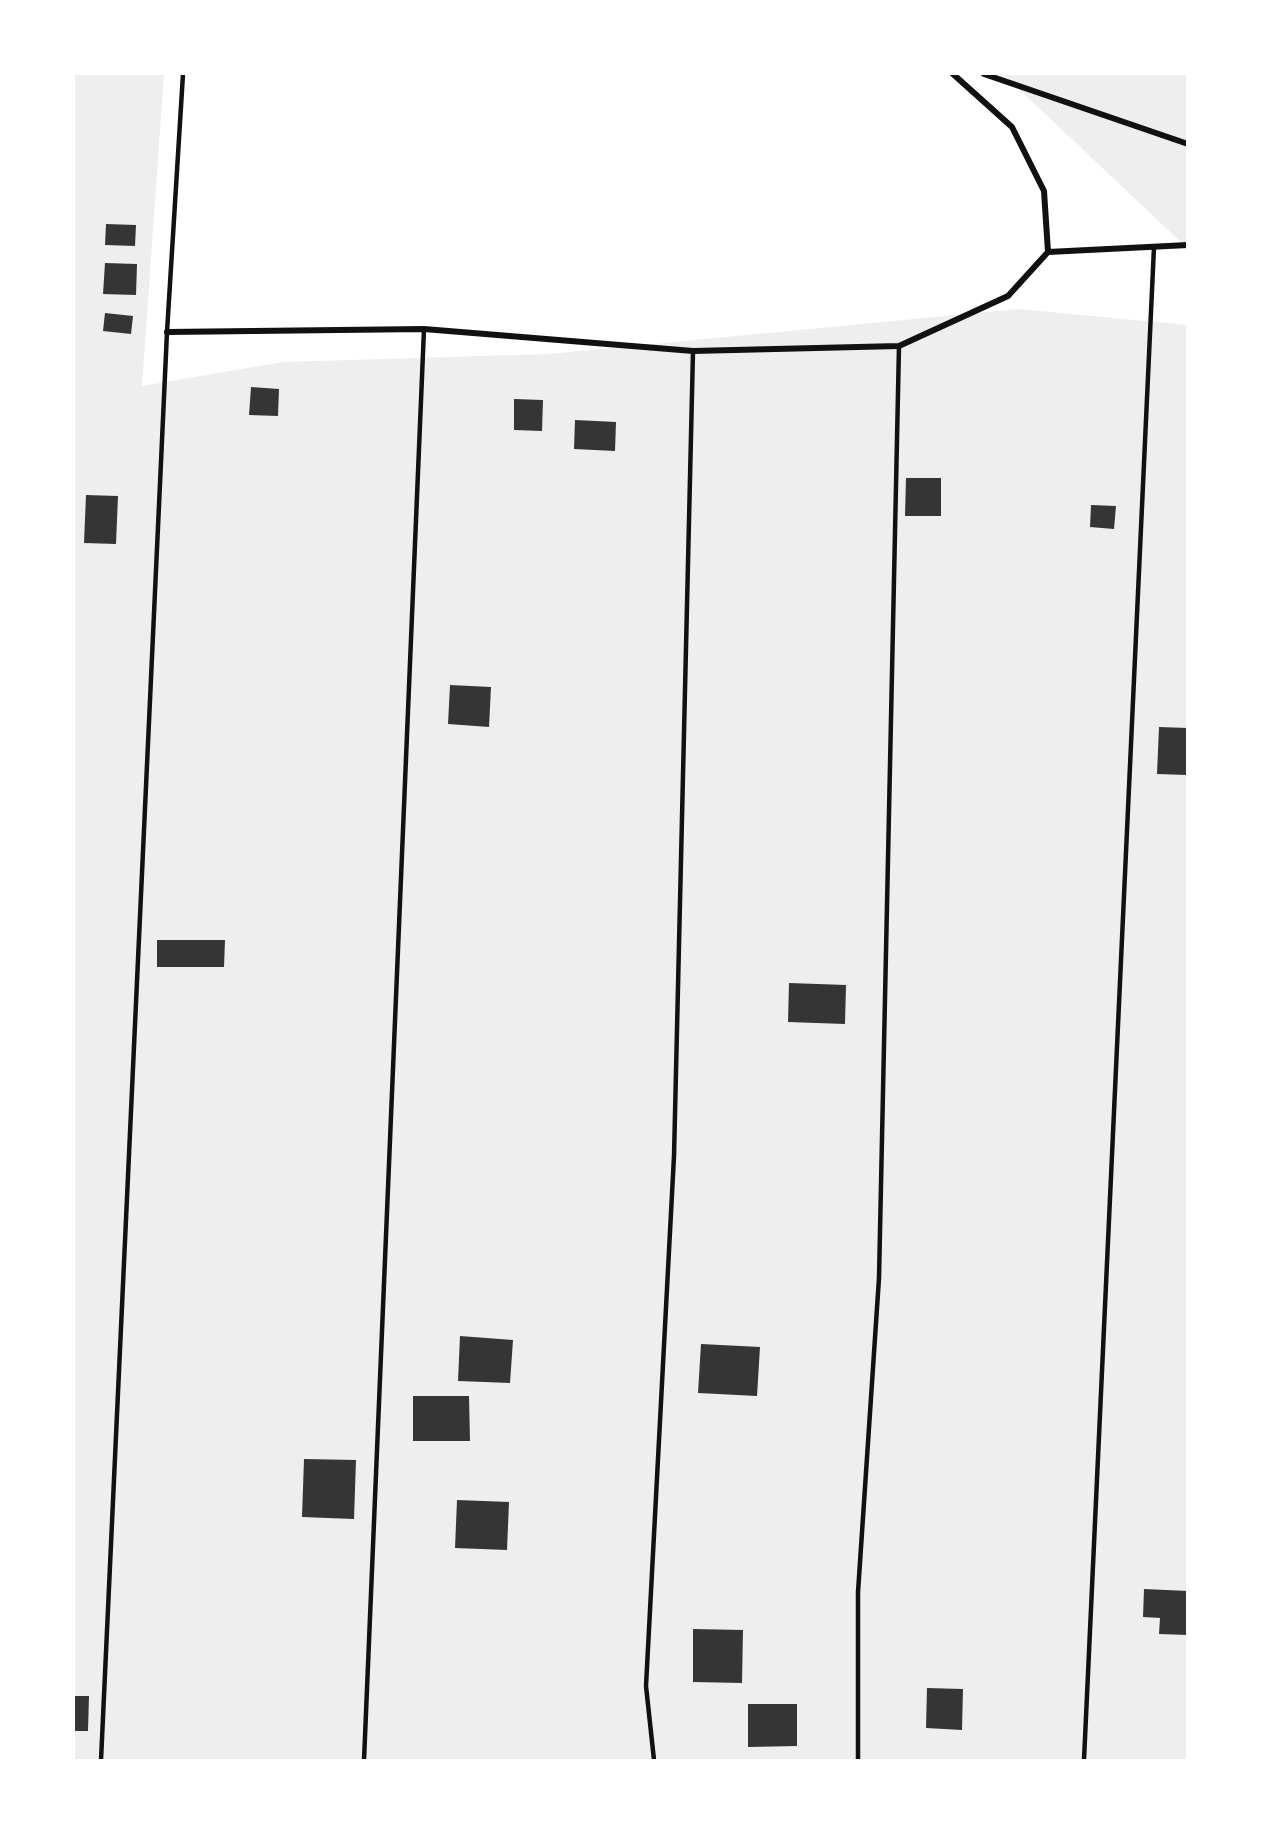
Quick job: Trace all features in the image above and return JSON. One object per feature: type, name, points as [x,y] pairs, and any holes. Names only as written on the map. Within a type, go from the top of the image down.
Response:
[{"type":"street","points":[[953,74],[1012,127],[1044,191],[1048,252]]},
{"type":"street","points":[[984,74],[1188,144]]},
{"type":"street","points":[[167,332],[424,329],[693,351],[899,346],[1008,296],[1048,252],[1188,245]]},
{"type":"lane","points":[[101,1761],[167,332],[183,74]]},
{"type":"lane","points":[[1084,1761],[1154,247]]},
{"type":"lane","points":[[364,1761],[424,329]]},
{"type":"lane","points":[[858,1761],[858,1592],[879,1278],[899,346]]},
{"type":"lane","points":[[654,1761],[646,1686],[674,1156],[693,351]]},
{"type":"shaded area","points":[[74,74],[164,74],[142,386],[283,362],[549,354],[1018,309],[1187,325],[1187,1760],[74,1760]]},
{"type":"shaded area","points":[[1003,74],[1187,74],[1187,248]]},
{"type":"building","points":[[106,224],[136,225],[135,246],[105,245]]},
{"type":"building","points":[[105,263],[137,264],[136,295],[103,294]]},
{"type":"building","points":[[105,313],[133,316],[131,334],[103,331]]},
{"type":"building","points":[[251,387],[279,389],[278,416],[249,415]]},
{"type":"building","points":[[514,399],[543,400],[542,431],[514,430]]},
{"type":"building","points":[[575,420],[616,422],[615,451],[574,449]]},
{"type":"building","points":[[906,478],[941,478],[941,516],[905,516]]},
{"type":"building","points":[[86,495],[118,496],[116,544],[84,543]]},
{"type":"building","points":[[1091,505],[1116,506],[1114,529],[1090,527]]},
{"type":"building","points":[[450,685],[491,687],[489,727],[448,724]]},
{"type":"building","points":[[1159,727],[1188,728],[1188,775],[1157,774]]},
{"type":"building","points":[[157,940],[225,940],[224,967],[157,967]]},
{"type":"building","points":[[789,983],[846,985],[845,1024],[788,1022]]},
{"type":"building","points":[[460,1336],[513,1340],[510,1383],[458,1381]]},
{"type":"building","points":[[701,1344],[760,1347],[757,1396],[698,1393]]},
{"type":"building","points":[[413,1396],[469,1396],[470,1441],[413,1441]]},
{"type":"building","points":[[304,1459],[356,1460],[354,1519],[302,1517]]},
{"type":"building","points":[[457,1500],[509,1502],[507,1550],[455,1548]]},
{"type":"building","points":[[1144,1589],[1188,1591],[1188,1635],[1159,1634],[1160,1618],[1143,1617]]},
{"type":"building","points":[[693,1629],[743,1630],[742,1683],[693,1682]]},
{"type":"building","points":[[927,1688],[963,1689],[962,1730],[926,1728]]},
{"type":"building","points":[[74,1696],[89,1696],[88,1731],[74,1731]]},
{"type":"building","points":[[748,1704],[797,1704],[797,1746],[748,1747]]}]
